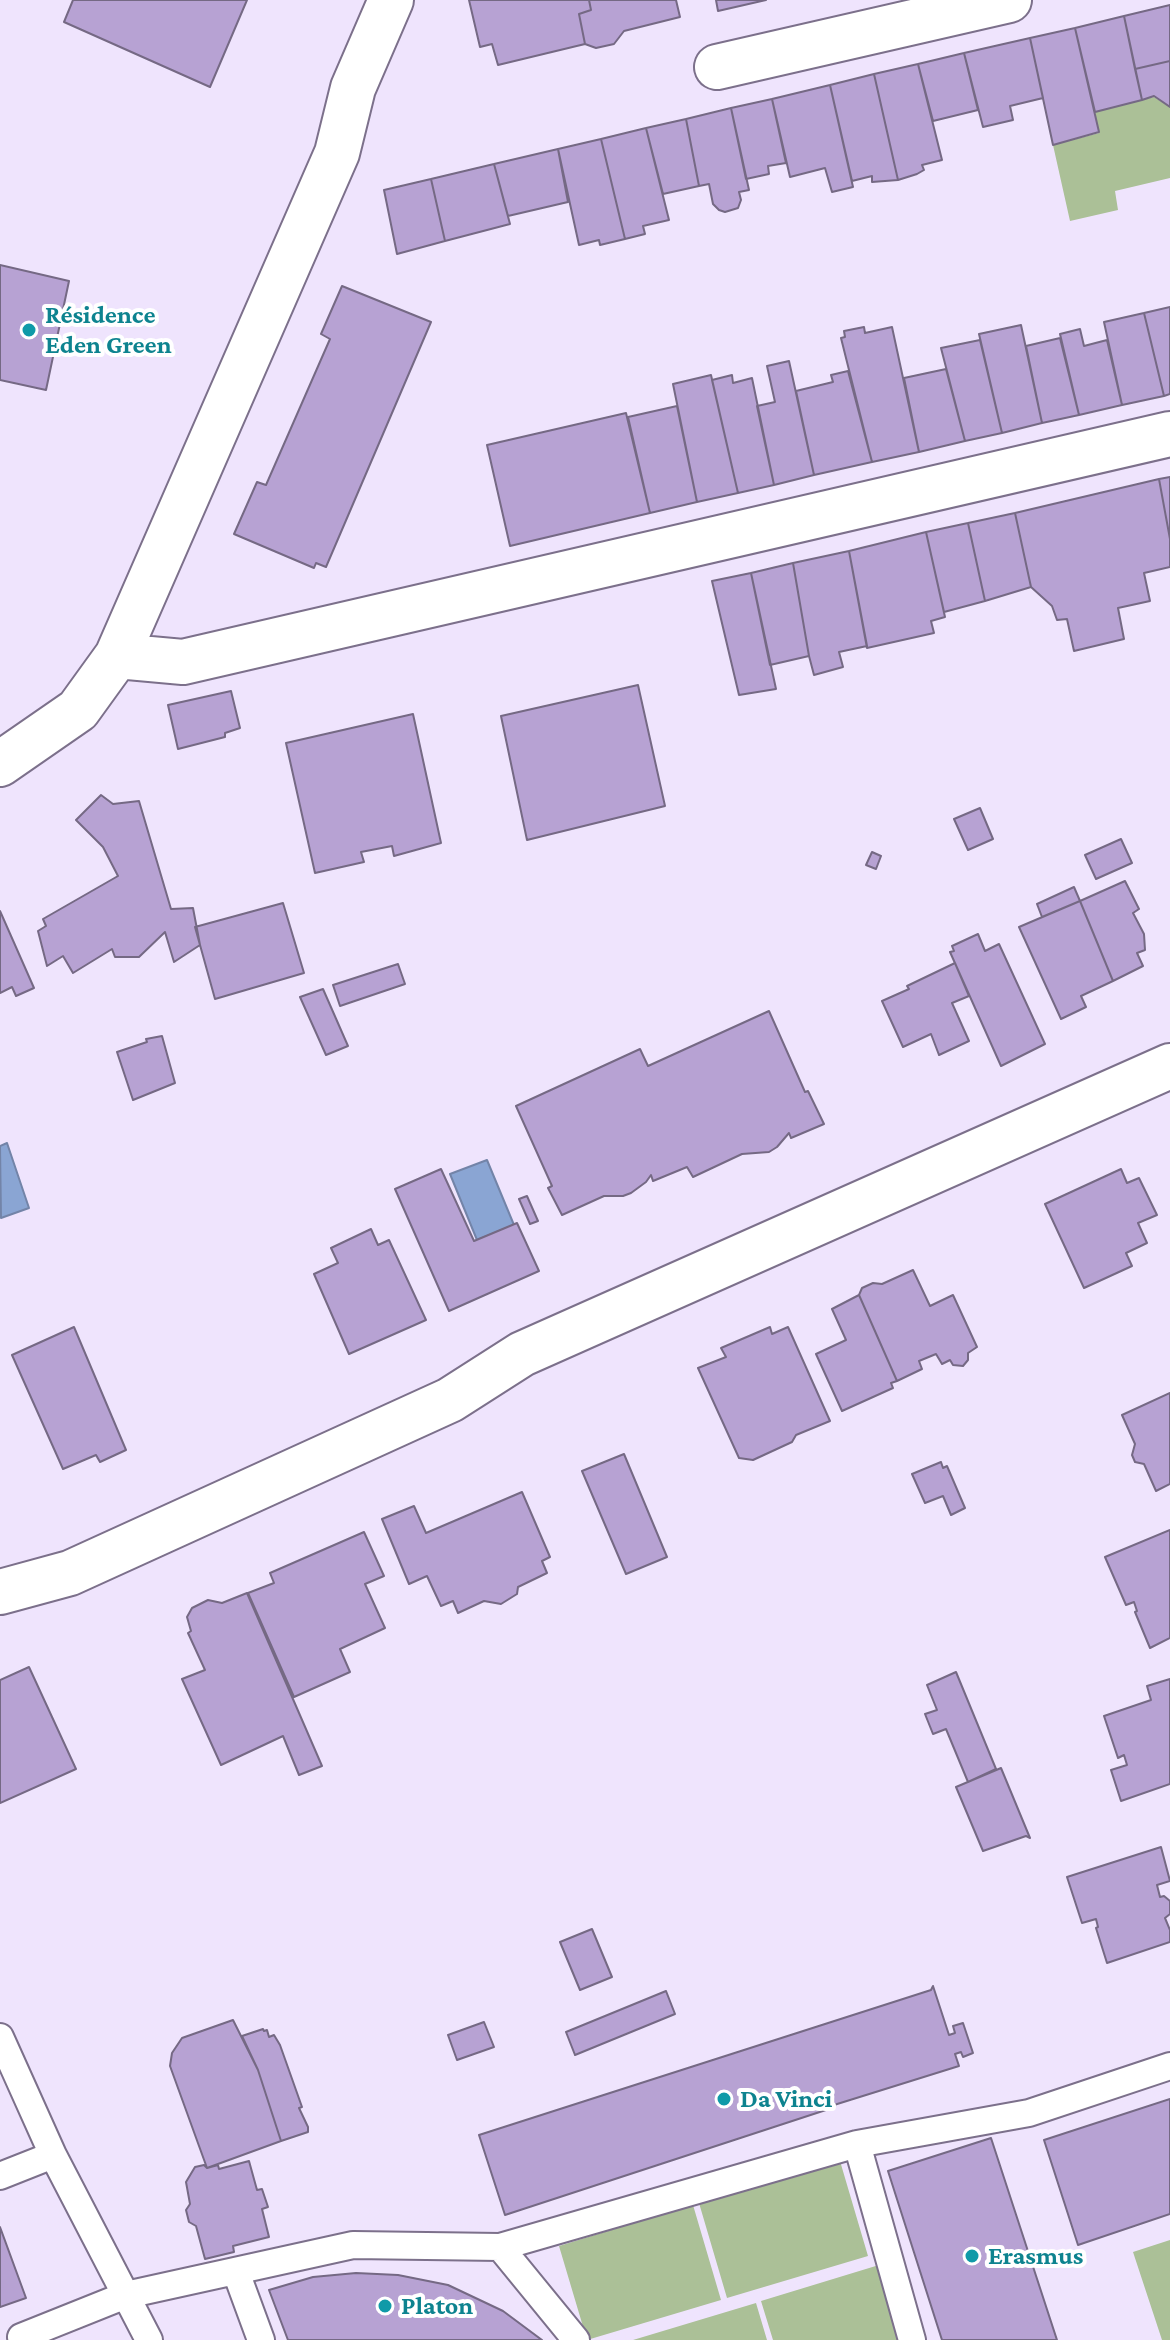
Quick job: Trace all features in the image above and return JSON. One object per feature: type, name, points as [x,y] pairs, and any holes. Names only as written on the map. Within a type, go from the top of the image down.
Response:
[{"type":"street","points":[[0,764],[78,710],[117,656],[337,153],[353,88],[391,0]]},
{"type":"street","points":[[717,67],[1009,0]]},
{"type":"street","points":[[117,656],[183,662],[1170,434]]},
{"type":"street","points":[[0,1592],[70,1573],[450,1400],[522,1354],[1170,1066]]},
{"type":"lane","points":[[0,2037],[53,2155],[149,2340]]},
{"type":"lane","points":[[21,2337],[126,2295],[353,2245],[500,2247],[857,2144],[1029,2113],[1170,2066]]},
{"type":"lane","points":[[857,2144],[912,2340]]},
{"type":"lane","points":[[0,2176],[53,2155]]},
{"type":"lane","points":[[500,2247],[576,2340]]},
{"type":"lane","points":[[236,2272],[261,2340]]},
{"type":"green space","points":[[1154,97],[1170,107],[1170,178],[1115,191],[1118,210],[1070,221],[1053,145],[1099,133],[1095,112]]},
{"type":"green space","points":[[840,2161],[868,2256],[727,2298],[699,2203]]},
{"type":"green space","points":[[693,2205],[721,2300],[587,2340],[559,2246]]},
{"type":"green space","points":[[1170,2240],[1170,2340],[1162,2340],[1133,2252]]},
{"type":"green space","points":[[879,2265],[902,2340],[773,2340],[761,2301]]},
{"type":"green space","points":[[756,2303],[767,2340],[633,2340]]},
{"type":"water","points":[[7,1143],[29,1208],[1,1218],[0,1146]]},
{"type":"water","points":[[487,1160],[514,1225],[477,1240],[450,1174]]},
{"type":"building","points":[[73,0],[247,0],[210,87],[64,22]]},
{"type":"building","points":[[469,0],[589,0],[591,10],[579,14],[585,44],[498,65],[492,44],[480,47]]},
{"type":"building","points":[[589,0],[676,0],[680,17],[624,31],[614,44],[596,48],[585,44],[579,14],[591,10]]},
{"type":"building","points":[[716,0],[766,0],[718,11]]},
{"type":"building","points":[[1170,5],[1170,61],[1135,69],[1124,16]]},
{"type":"building","points":[[1124,16],[1142,100],[1095,112],[1075,28]]},
{"type":"building","points":[[1075,28],[1099,132],[1053,145],[1030,38]]},
{"type":"building","points":[[1030,38],[1043,98],[1010,106],[1013,120],[983,127],[964,53]]},
{"type":"building","points":[[964,53],[978,110],[933,121],[918,64]]},
{"type":"building","points":[[1170,61],[1170,107],[1154,96],[1142,100],[1135,69]]},
{"type":"building","points":[[918,64],[942,160],[922,165],[924,170],[898,180],[874,74]]},
{"type":"building","points":[[874,74],[898,180],[872,182],[872,176],[852,181],[830,85]]},
{"type":"building","points":[[830,85],[853,187],[832,192],[825,168],[790,177],[772,99]]},
{"type":"building","points":[[772,99],[786,163],[768,166],[769,174],[746,179],[731,108]]},
{"type":"building","points":[[731,108],[749,190],[739,192],[741,200],[738,208],[725,212],[713,204],[709,184],[699,186],[686,119]]},
{"type":"building","points":[[686,119],[699,186],[663,194],[646,128]]},
{"type":"building","points":[[646,128],[669,220],[643,226],[645,234],[625,239],[601,139]]},
{"type":"building","points":[[601,139],[625,239],[600,245],[599,240],[579,245],[558,149]]},
{"type":"building","points":[[558,149],[568,202],[508,216],[494,164]]},
{"type":"building","points":[[494,164],[510,224],[445,241],[431,179]]},
{"type":"building","points":[[431,179],[445,241],[397,254],[384,190]]},
{"type":"building","name":"Résidence Eden Green","points":[[0,265],[69,281],[46,390],[0,380]]},
{"type":"building","points":[[342,286],[431,322],[326,567],[316,563],[314,568],[234,534],[257,482],[266,485],[330,339],[321,334]]},
{"type":"building","points":[[1170,307],[1170,394],[1164,396],[1144,313]]},
{"type":"building","points":[[1144,313],[1164,396],[1122,405],[1104,322]]},
{"type":"building","points":[[1021,325],[1042,423],[1002,433],[979,334]]},
{"type":"building","points":[[864,327],[865,333],[892,327],[919,452],[872,462],[841,338],[845,337],[844,331]]},
{"type":"building","points":[[1080,329],[1084,346],[1107,340],[1122,405],[1079,415],[1060,334]]},
{"type":"building","points":[[1060,338],[1079,415],[1042,423],[1026,346]]},
{"type":"building","points":[[980,340],[1002,433],[965,441],[941,348]]},
{"type":"building","points":[[789,361],[814,475],[774,485],[757,406],[775,402],[767,366]]},
{"type":"building","points":[[946,369],[965,441],[919,452],[904,378]]},
{"type":"building","points":[[848,371],[872,462],[814,475],[796,391],[833,382],[831,375]]},
{"type":"building","points":[[711,375],[738,493],[697,502],[673,384]]},
{"type":"building","points":[[732,375],[733,383],[752,378],[774,485],[738,493],[712,380]]},
{"type":"building","points":[[677,406],[697,502],[650,513],[628,417]]},
{"type":"building","points":[[626,413],[650,513],[510,546],[487,445]]},
{"type":"building","points":[[1170,477],[1170,539],[1159,479]]},
{"type":"building","points":[[1159,479],[1170,539],[1170,567],[1144,573],[1150,601],[1118,608],[1124,639],[1074,651],[1067,619],[1057,620],[1052,606],[1031,587],[1015,513]]},
{"type":"building","points":[[1015,513],[1031,587],[985,601],[968,523]]},
{"type":"building","points":[[968,523],[985,601],[944,612],[926,532]]},
{"type":"building","points":[[926,532],[945,617],[931,621],[934,633],[867,648],[849,551]]},
{"type":"building","points":[[849,551],[867,646],[839,652],[843,667],[814,675],[793,563]]},
{"type":"building","points":[[793,563],[809,656],[770,665],[751,573]]},
{"type":"building","points":[[751,573],[776,689],[739,695],[712,581]]},
{"type":"building","points":[[638,685],[665,806],[527,840],[501,716]]},
{"type":"building","points":[[231,691],[240,728],[225,733],[225,737],[178,749],[168,705]]},
{"type":"building","points":[[413,714],[441,843],[394,856],[392,846],[361,852],[364,862],[315,873],[286,743]]},
{"type":"building","points":[[101,795],[113,804],[139,801],[171,909],[193,908],[200,945],[174,962],[165,932],[139,957],[115,957],[112,949],[73,973],[63,956],[47,966],[38,931],[46,926],[43,919],[118,876],[103,847],[76,820]]},
{"type":"building","points":[[980,808],[993,839],[968,850],[954,819]]},
{"type":"building","points":[[1121,839],[1132,863],[1096,879],[1085,855]]},
{"type":"building","points":[[872,852],[881,856],[876,869],[866,865]]},
{"type":"building","points":[[1125,881],[1139,909],[1133,913],[1144,934],[1145,950],[1137,953],[1143,966],[1113,981],[1080,901]]},
{"type":"building","points":[[1074,887],[1080,901],[1042,917],[1037,904]]},
{"type":"building","points":[[1080,901],[1113,981],[1081,996],[1086,1007],[1061,1019],[1019,927]]},
{"type":"building","points":[[283,903],[304,973],[215,999],[195,927]]},
{"type":"building","points":[[0,911],[34,988],[16,996],[12,987],[0,993]]},
{"type":"building","points":[[978,934],[985,951],[999,944],[1045,1044],[1001,1066],[950,952],[954,951],[952,946]]},
{"type":"building","points":[[955,963],[969,996],[952,1003],[969,1041],[939,1055],[931,1034],[903,1047],[882,1001]]},
{"type":"building","points":[[398,964],[405,984],[340,1006],[333,985]]},
{"type":"building","points":[[323,989],[348,1046],[326,1055],[300,997]]},
{"type":"building","points":[[769,1011],[805,1092],[808,1091],[824,1124],[791,1138],[789,1133],[769,1152],[742,1154],[693,1177],[687,1167],[653,1181],[651,1175],[631,1193],[604,1196],[562,1215],[548,1188],[552,1186],[516,1106],[640,1049],[648,1066]]},
{"type":"building","points":[[162,1036],[175,1083],[133,1100],[117,1052],[147,1042],[146,1039]]},
{"type":"building","points":[[441,1169],[474,1241],[517,1223],[539,1271],[449,1311],[395,1189]]},
{"type":"building","points":[[1121,1169],[1127,1183],[1139,1178],[1157,1215],[1138,1223],[1147,1243],[1126,1253],[1132,1266],[1084,1288],[1045,1204]]},
{"type":"building","points":[[527,1196],[538,1221],[530,1224],[519,1199]]},
{"type":"building","points":[[371,1229],[378,1245],[389,1240],[426,1320],[349,1354],[314,1274],[338,1263],[331,1248]]},
{"type":"building","points":[[913,1270],[930,1306],[953,1295],[977,1347],[968,1353],[968,1360],[963,1366],[953,1365],[950,1360],[942,1364],[936,1354],[919,1361],[922,1369],[897,1381],[859,1295],[862,1288],[873,1283],[882,1284]]},
{"type":"building","points":[[859,1295],[897,1381],[891,1383],[893,1388],[842,1411],[816,1354],[846,1340],[832,1309]]},
{"type":"building","points":[[74,1327],[126,1450],[100,1462],[96,1455],[63,1469],[12,1355]]},
{"type":"building","points":[[770,1327],[772,1334],[788,1327],[830,1421],[796,1435],[792,1442],[753,1460],[739,1458],[698,1368],[726,1357],[721,1348]]},
{"type":"building","points":[[1170,1393],[1170,1484],[1156,1491],[1144,1464],[1135,1462],[1132,1455],[1135,1444],[1122,1415]]},
{"type":"building","points":[[624,1454],[667,1557],[626,1574],[582,1471]]},
{"type":"building","points":[[941,1462],[943,1468],[947,1466],[965,1508],[951,1515],[943,1496],[925,1503],[912,1474]]},
{"type":"building","points":[[522,1492],[550,1557],[542,1561],[547,1573],[518,1587],[517,1594],[501,1604],[484,1601],[458,1613],[453,1601],[441,1606],[427,1576],[409,1584],[382,1519],[414,1506],[426,1533]]},
{"type":"building","points":[[1170,1530],[1170,1638],[1150,1648],[1134,1602],[1126,1605],[1105,1557]]},
{"type":"building","points":[[364,1532],[384,1576],[365,1584],[385,1628],[340,1649],[350,1672],[294,1697],[248,1593],[274,1583],[270,1573]]},
{"type":"building","points":[[247,1593],[322,1766],[299,1775],[283,1736],[221,1765],[182,1679],[205,1670],[188,1633],[191,1631],[187,1617],[192,1608],[208,1600],[222,1603]]},
{"type":"building","points":[[29,1667],[76,1769],[0,1803],[0,1680]]},
{"type":"building","points":[[956,1672],[996,1769],[968,1782],[946,1729],[933,1734],[925,1714],[937,1710],[927,1685]]},
{"type":"building","points":[[1170,1679],[1170,1784],[1121,1801],[1111,1770],[1127,1765],[1124,1755],[1118,1758],[1104,1716],[1151,1700],[1147,1686]]},
{"type":"building","points":[[1001,1768],[1030,1838],[1026,1836],[983,1851],[956,1787]]},
{"type":"building","points":[[1161,1847],[1170,1881],[1157,1885],[1160,1897],[1164,1896],[1170,1901],[1170,1914],[1165,1918],[1170,1930],[1170,1942],[1107,1963],[1096,1919],[1082,1923],[1067,1877]]},
{"type":"building","points":[[592,1929],[612,1977],[580,1990],[560,1942]]},
{"type":"building","name":"Da Vinci","points":[[933,1986],[949,2035],[955,2033],[953,2026],[963,2023],[973,2053],[963,2057],[961,2052],[955,2054],[959,2066],[505,2215],[479,2135],[931,1990]]},
{"type":"building","points":[[666,1991],[675,2014],[575,2055],[566,2032]]},
{"type":"building","points":[[233,2020],[258,2070],[281,2141],[207,2168],[170,2066],[172,2053],[182,2038]]},
{"type":"building","points":[[484,2022],[494,2047],[457,2060],[448,2035]]},
{"type":"building","points":[[267,2030],[269,2037],[274,2035],[280,2045],[308,2127],[308,2132],[281,2141],[258,2070],[242,2036]]},
{"type":"building","points":[[1170,2099],[1170,2214],[1078,2245],[1044,2140]]},
{"type":"building","name":"Erasmus","points":[[991,2138],[1057,2340],[942,2340],[888,2171]]},
{"type":"building","points":[[249,2161],[257,2190],[262,2189],[268,2207],[262,2209],[269,2237],[233,2246],[234,2252],[205,2259],[196,2226],[189,2222],[186,2210],[190,2204],[186,2182],[195,2167],[218,2165],[219,2169]]},
{"type":"building","points":[[0,2227],[26,2298],[0,2307]]},
{"type":"building","name":"Platon","points":[[356,2273],[398,2275],[448,2285],[503,2311],[542,2340],[288,2340],[269,2290],[313,2277]]},
{"type":"place","name":"Résidence Eden Green","points":[[29,330]]},
{"type":"place","name":"Da Vinci","points":[[724,2099]]},
{"type":"place","name":"Erasmus","points":[[972,2256]]},
{"type":"place","name":"Platon","points":[[385,2306]]}]
